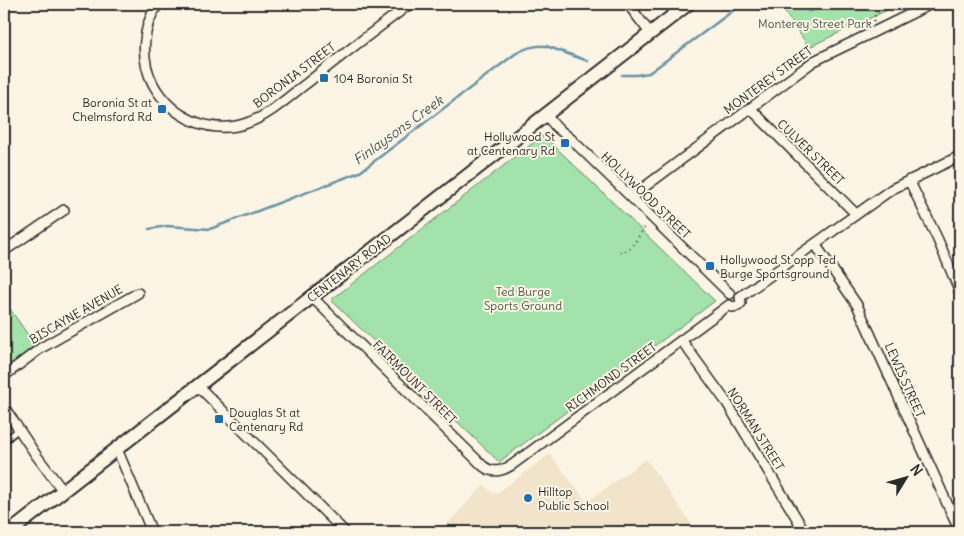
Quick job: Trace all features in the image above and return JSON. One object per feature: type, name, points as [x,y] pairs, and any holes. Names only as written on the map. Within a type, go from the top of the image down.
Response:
[{"type":"main road","name":"CENTENARY ROAD","points":[[10,532],[688,4]]},
{"type":"street","name":"BORONIA STREET","points":[[158,4],[148,23],[145,49],[149,73],[160,94],[177,112],[198,122],[223,127],[246,124],[272,109],[410,4]]},
{"type":"street","points":[[628,4],[650,33]]},
{"type":"street","name":"MONTEREY STREET","points":[[631,197],[814,61],[931,4]]},
{"type":"street","name":"CULVER STREET","points":[[750,108],[856,214]]},
{"type":"street","name":"HOLLYWOOD STREET","points":[[546,114],[556,128],[571,139],[730,294]]},
{"type":"street","points":[[740,297],[892,189],[960,156]]},
{"type":"street","points":[[909,180],[938,240],[960,292]]},
{"type":"street","points":[[4,251],[64,210]]},
{"type":"street","name":"LEWIS STREET","points":[[815,244],[857,305],[960,532]]},
{"type":"street","name":"BISCAYNE AVENUE","points":[[4,376],[41,348],[138,293]]},
{"type":"street","points":[[736,293],[740,297],[741,301],[738,306],[732,308],[728,305],[726,300],[730,294],[736,293]]},
{"type":"street","name":"FAIRMOUNT STREET","points":[[312,297],[483,466],[491,471],[498,472],[507,468]]},
{"type":"street","name":"RICHMOND STREET","points":[[507,468],[682,341],[728,305]]},
{"type":"street","name":"NORMAN STREET","points":[[682,341],[727,403],[805,532]]},
{"type":"street","points":[[198,386],[345,532]]},
{"type":"street","points":[[4,408],[18,430],[64,490]]},
{"type":"street","points":[[117,449],[152,532]]},
{"type":"lane","points":[[4,441],[18,430]]},
{"type":"path","points":[[875,31],[874,17],[884,4]]},
{"type":"path","points":[[620,252],[631,248],[645,227]]},
{"type":"shaded area","name":"Hilltop Public School","points":[[550,454],[587,502],[646,459],[697,532],[448,532],[443,528],[484,485],[492,493],[497,493]]},
{"type":"green space","name":"Monterey Street Park","points":[[754,4],[900,4],[809,47],[781,7],[758,10]]},
{"type":"green space","name":"Ted Burge Sports Ground","points":[[543,135],[715,301],[499,462],[331,300]]},
{"type":"green space","points":[[10,309],[35,345],[4,370],[4,312]]},
{"type":"waterway","name":"Finlaysons Creek","points":[[622,75],[649,73],[742,4]]},
{"type":"waterway","name":"Finlaysons Creek","points":[[788,4],[810,11],[827,4]]},
{"type":"waterway","name":"Finlaysons Creek","points":[[149,229],[167,226],[210,229],[360,172],[515,54],[526,49],[546,46],[588,61]]},
{"type":"place","name":"104 Boronia St","points":[[324,78]]},
{"type":"place","name":"Boronia St at Chelmsford Rd","points":[[162,109]]},
{"type":"place","name":"Hollywood St at Centenary Rd","points":[[565,143]]},
{"type":"place","name":"Hollywood St opp Ted Burge Sportsground","points":[[710,266]]},
{"type":"place","name":"Douglas St at Centenary Rd","points":[[219,419]]},
{"type":"place","name":"Hilltop Public School","points":[[528,498]]}]
